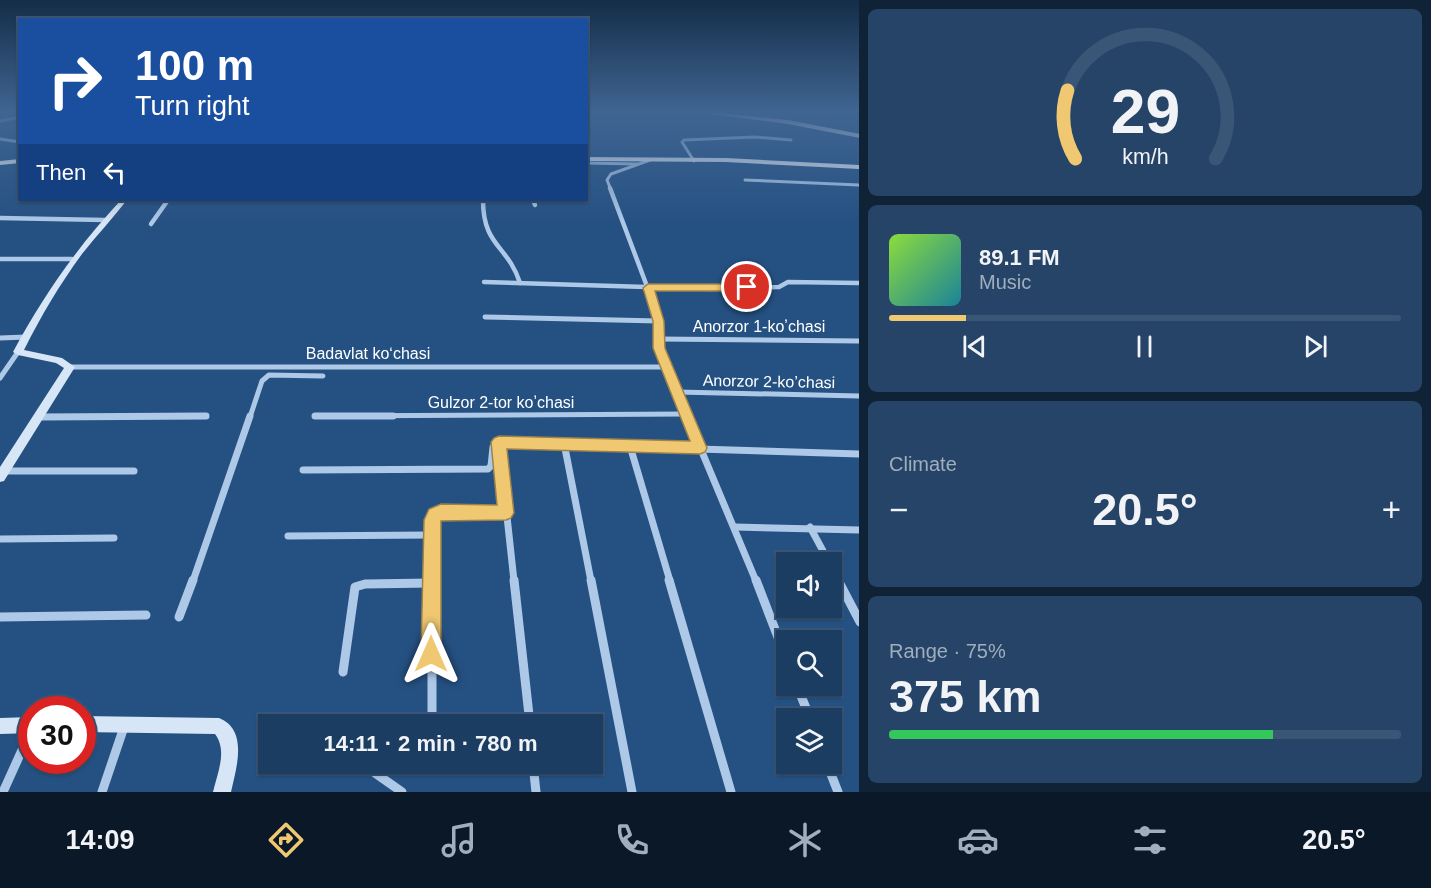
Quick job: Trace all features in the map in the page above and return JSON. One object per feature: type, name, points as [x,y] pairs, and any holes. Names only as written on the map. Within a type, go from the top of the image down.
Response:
[{"type":"main road","points":[[588,161],[650,160],[859,166]]},
{"type":"main road","points":[[0,163],[18,161]]},
{"type":"street","points":[[686,149],[694,161]]},
{"type":"street","points":[[650,160],[611,174],[607,180],[648,288],[658,321],[659,348],[666,367],[735,526],[776,632]]},
{"type":"street","points":[[588,162],[602,165],[641,164]]},
{"type":"street","points":[[745,180],[859,185]]},
{"type":"street","points":[[0,378],[18,352],[48,295],[72,259],[123,201]]},
{"type":"street","points":[[151,224],[167,201]]},
{"type":"street","points":[[483,201],[482,220],[491,240],[517,268],[520,283]]},
{"type":"street","points":[[533,201],[535,205]]},
{"type":"street","points":[[0,218],[105,220]]},
{"type":"street","points":[[0,259],[72,259]]},
{"type":"street","points":[[483,282],[608,284],[648,288],[711,289],[779,287],[788,282],[859,283]]},
{"type":"street","points":[[485,317],[658,321]]},
{"type":"street","points":[[0,338],[26,337]]},
{"type":"street","name":"Аnorzor 1-koʼchasi","points":[[659,339],[859,340]]},
{"type":"street","points":[[2,474],[70,368],[58,360],[18,352]]},
{"type":"street","name":"Badavlat koʻchasi","points":[[70,368],[263,365],[666,367]]},
{"type":"street","points":[[179,617],[208,542],[261,381],[269,375],[323,376]]},
{"type":"street","name":"Аnorzor 2-koʼchasi","points":[[677,392],[859,396]]},
{"type":"street","name":"Gulzor 2-tor koʼchasi","points":[[315,416],[686,414]]},
{"type":"street","points":[[40,417],[206,416]]},
{"type":"street","points":[[303,470],[488,469],[491,466],[493,447],[499,442],[700,448],[707,451],[859,454]]},
{"type":"street","points":[[499,442],[529,714]]},
{"type":"street","points":[[564,443],[632,792]]},
{"type":"street","points":[[630,446],[731,792]]},
{"type":"street","points":[[2,474],[134,471]]},
{"type":"street","points":[[432,714],[432,520],[435,514],[441,512],[506,513]]},
{"type":"street","points":[[735,526],[859,530]]},
{"type":"street","points":[[810,528],[823,552]]},
{"type":"street","points":[[288,536],[431,536]]},
{"type":"street","points":[[0,539],[114,538]]},
{"type":"street","points":[[343,672],[355,587],[365,584],[431,583]]},
{"type":"street","points":[[842,588],[859,620]]},
{"type":"street","points":[[0,617],[146,615]]},
{"type":"street","points":[[96,724],[219,726],[227,734],[232,744],[222,792]]},
{"type":"street","points":[[102,792],[126,724]]},
{"type":"street","points":[[0,726],[18,727]]},
{"type":"street","points":[[3,792],[18,758]]},
{"type":"street","points":[[376,774],[402,792]]},
{"type":"street","points":[[534,774],[536,792]]},
{"type":"street","points":[[831,774],[838,792]]},
{"type":"route","points":[[431,654],[431,536],[432,520],[435,514],[441,512],[506,513],[499,442],[700,448],[659,348],[658,321],[648,288],[747,287]]}]
